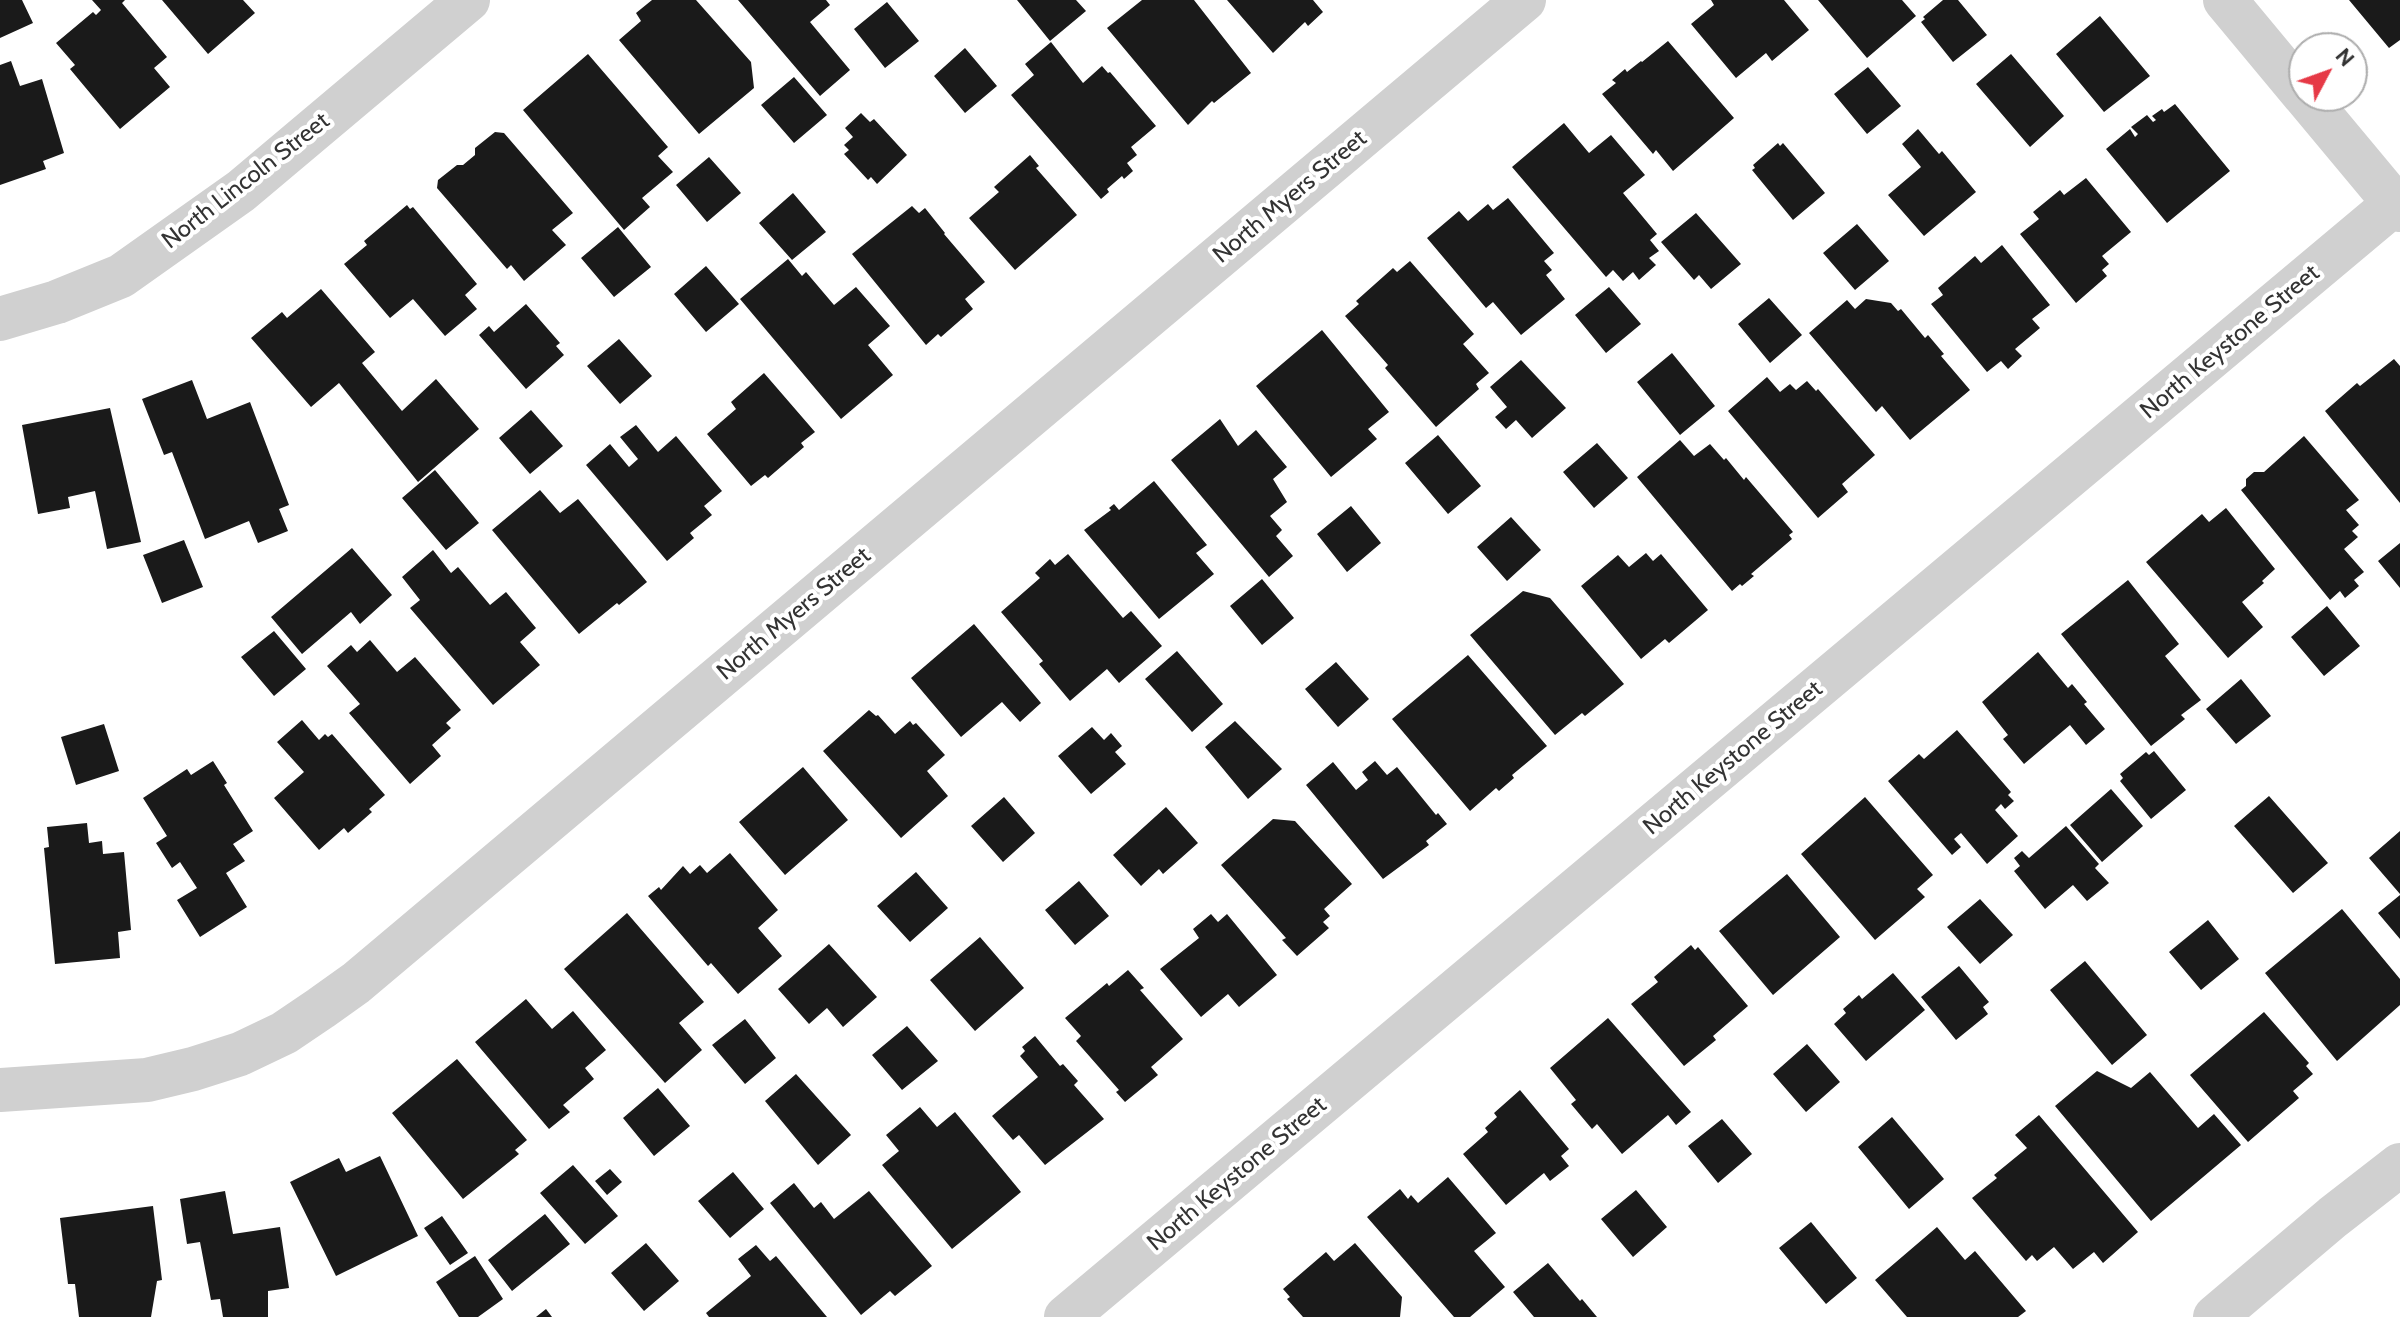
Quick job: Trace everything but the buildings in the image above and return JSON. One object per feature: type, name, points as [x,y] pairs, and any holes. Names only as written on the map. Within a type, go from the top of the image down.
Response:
[{"type":"street","name":"North Lincoln Street","points":[[0,319],[57,302],[121,276],[241,191],[468,0]]},
{"type":"street","name":"North Myers Street","points":[[0,1090],[147,1080],[193,1069],[240,1054],[284,1033],[356,983],[1524,0]]},
{"type":"street","points":[[2225,0],[2288,77]]},
{"type":"street","points":[[2318,112],[2398,205]]},
{"type":"street","name":"North Keystone Street","points":[[1066,1317],[2398,205]]},
{"type":"street","points":[[2215,1317],[2400,1165]]}]
